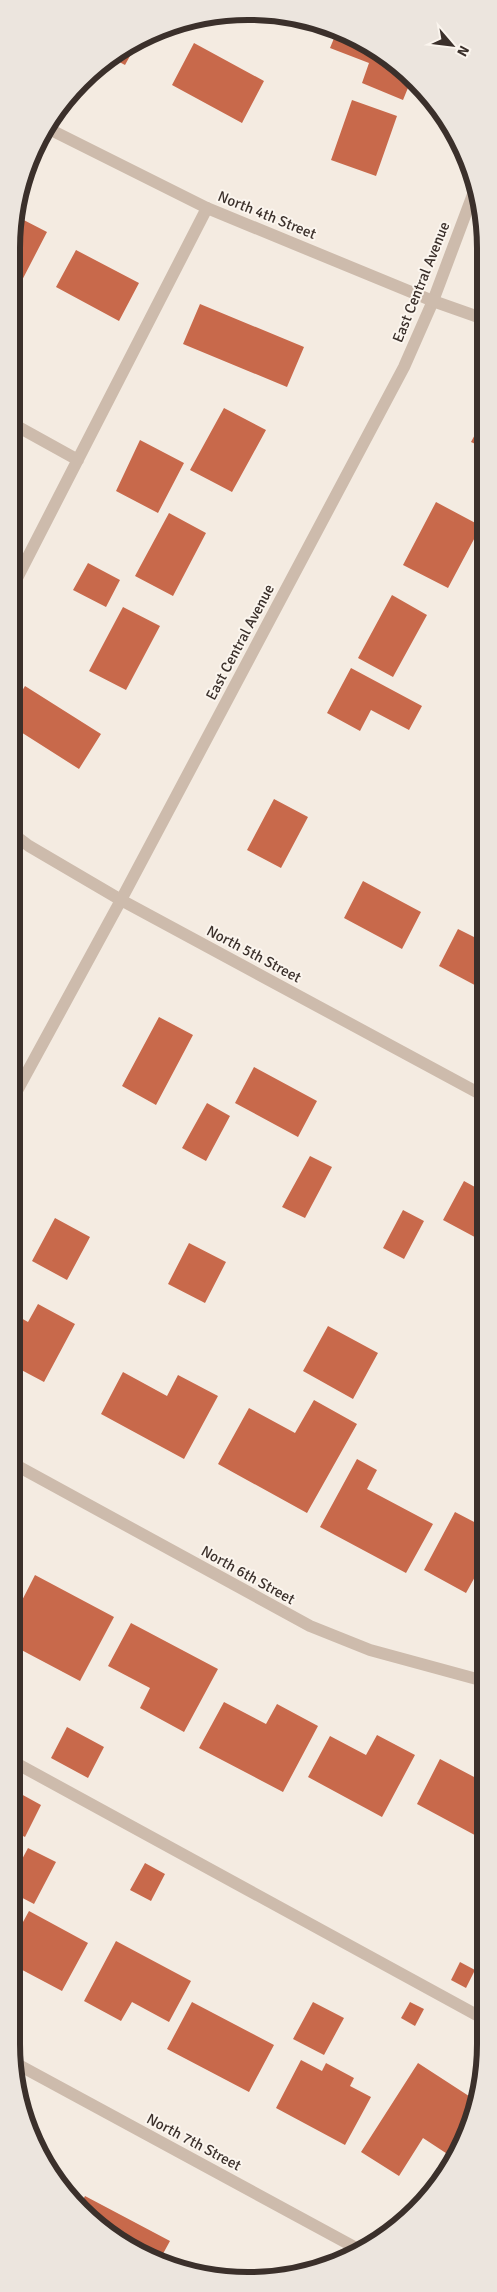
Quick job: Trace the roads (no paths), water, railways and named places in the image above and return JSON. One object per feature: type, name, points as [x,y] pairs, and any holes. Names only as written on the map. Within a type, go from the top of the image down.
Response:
[{"type":"street","name":"North 4th Street","points":[[53,132],[207,208],[433,301],[477,317]]},
{"type":"street","name":"East Central Avenue","points":[[20,1086],[122,900],[404,367],[433,301],[471,198]]},
{"type":"street","points":[[20,572],[207,208]]},
{"type":"street","points":[[20,428],[78,460]]},
{"type":"street","name":"North 5th Street","points":[[20,839],[44,855],[122,900],[477,1092]]},
{"type":"street","name":"North 6th Street","points":[[20,1467],[310,1626],[370,1650],[477,1679]]},
{"type":"street","points":[[20,1765],[477,2015]]},
{"type":"street","name":"North 7th Street","points":[[21,2066],[353,2246]]}]
